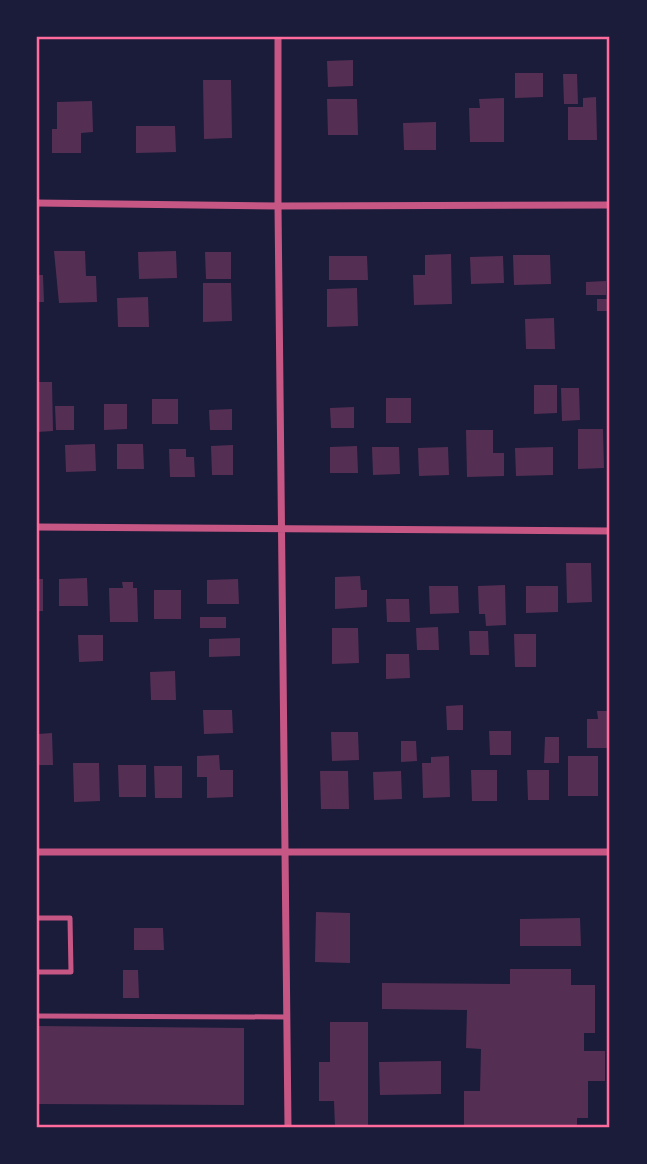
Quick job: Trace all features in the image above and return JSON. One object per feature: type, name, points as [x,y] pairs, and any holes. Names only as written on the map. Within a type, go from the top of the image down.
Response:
[{"type":"street","points":[[278,37],[288,1127]]},
{"type":"street","points":[[37,203],[278,206],[610,205]]},
{"type":"street","points":[[37,527],[610,531]]},
{"type":"street","points":[[37,852],[610,852]]},
{"type":"lane","points":[[37,918],[70,918],[71,958],[71,972],[37,972]]},
{"type":"lane","points":[[37,1016],[287,1017]]},
{"type":"building","points":[[353,60],[353,86],[328,87],[327,61]]},
{"type":"building","points":[[515,73],[543,73],[543,97],[515,98]]},
{"type":"building","points":[[563,74],[577,74],[578,104],[564,104]]},
{"type":"building","points":[[203,80],[231,80],[232,138],[204,139]]},
{"type":"building","points":[[596,97],[597,140],[568,140],[568,107],[583,107],[583,98]]},
{"type":"building","points":[[504,98],[504,142],[470,142],[469,108],[480,108],[479,99]]},
{"type":"building","points":[[327,99],[357,99],[358,135],[328,135]]},
{"type":"building","points":[[92,101],[93,132],[81,133],[81,153],[52,153],[52,129],[57,129],[57,102]]},
{"type":"building","points":[[436,122],[436,150],[404,150],[403,123]]},
{"type":"building","points":[[136,126],[175,126],[176,152],[136,153]]},
{"type":"building","points":[[54,251],[85,251],[86,276],[96,276],[97,302],[59,303]]},
{"type":"building","points":[[176,251],[177,278],[139,279],[138,252]]},
{"type":"building","points":[[205,252],[231,252],[231,279],[206,279]]},
{"type":"building","points":[[451,254],[452,304],[414,305],[413,275],[425,275],[425,255]]},
{"type":"building","points":[[513,255],[550,255],[551,284],[514,285]]},
{"type":"building","points":[[329,256],[367,256],[368,280],[329,280]]},
{"type":"building","points":[[503,256],[504,283],[471,284],[470,257]]},
{"type":"building","points":[[37,275],[43,275],[44,302],[37,302]]},
{"type":"building","points":[[606,281],[606,295],[586,295],[586,282]]},
{"type":"building","points":[[203,283],[231,283],[232,321],[203,322]]},
{"type":"building","points":[[357,288],[358,326],[327,327],[327,289]]},
{"type":"building","points":[[148,297],[149,327],[118,327],[117,298]]},
{"type":"building","points":[[597,299],[610,299],[610,311],[597,311]]},
{"type":"building","points":[[554,318],[555,349],[526,349],[525,319]]},
{"type":"building","points":[[37,382],[52,382],[53,431],[37,432]]},
{"type":"building","points":[[534,385],[557,385],[557,413],[534,414]]},
{"type":"building","points":[[561,388],[579,388],[580,420],[562,421]]},
{"type":"building","points":[[386,398],[411,398],[411,423],[386,423]]},
{"type":"building","points":[[152,399],[178,399],[178,424],[152,424]]},
{"type":"building","points":[[104,404],[127,404],[127,429],[104,430]]},
{"type":"building","points":[[55,406],[74,406],[74,430],[56,430]]},
{"type":"building","points":[[354,407],[354,428],[331,428],[330,408]]},
{"type":"building","points":[[232,409],[232,430],[210,430],[209,410]]},
{"type":"building","points":[[578,429],[603,429],[604,468],[578,469]]},
{"type":"building","points":[[466,430],[493,430],[493,453],[504,453],[504,476],[467,477]]},
{"type":"building","points":[[95,444],[96,471],[66,472],[65,445]]},
{"type":"building","points":[[117,444],[143,444],[144,469],[117,469]]},
{"type":"building","points":[[233,445],[233,475],[212,475],[211,446]]},
{"type":"building","points":[[357,446],[358,473],[330,473],[330,447]]},
{"type":"building","points":[[372,447],[399,447],[400,474],[373,475]]},
{"type":"building","points":[[448,447],[449,475],[419,476],[418,448]]},
{"type":"building","points":[[553,447],[553,475],[516,476],[515,448]]},
{"type":"building","points":[[169,449],[186,449],[186,457],[194,457],[195,477],[170,477]]},
{"type":"building","points":[[566,563],[591,563],[592,602],[567,603]]},
{"type":"building","points":[[360,576],[361,590],[367,590],[367,607],[335,609],[335,577]]},
{"type":"building","points":[[87,578],[88,606],[59,606],[59,579]]},
{"type":"building","points":[[37,579],[43,579],[43,611],[37,611]]},
{"type":"building","points":[[238,579],[239,604],[207,604],[207,580]]},
{"type":"building","points":[[122,582],[133,582],[133,588],[137,588],[138,622],[110,622],[109,588],[123,588]]},
{"type":"building","points":[[505,585],[506,625],[486,626],[485,614],[479,614],[478,586]]},
{"type":"building","points":[[429,586],[458,586],[459,613],[430,614]]},
{"type":"building","points":[[526,586],[558,586],[558,612],[526,613]]},
{"type":"building","points":[[154,590],[181,590],[181,619],[154,619]]},
{"type":"building","points":[[386,599],[409,599],[410,622],[387,622]]},
{"type":"building","points":[[200,617],[226,617],[226,628],[200,628]]},
{"type":"building","points":[[438,627],[439,650],[417,650],[416,628]]},
{"type":"building","points":[[332,628],[358,628],[359,663],[332,664]]},
{"type":"building","points":[[469,631],[488,631],[489,655],[470,655]]},
{"type":"building","points":[[514,634],[536,634],[536,667],[515,667]]},
{"type":"building","points":[[78,635],[103,635],[103,661],[79,662]]},
{"type":"building","points":[[240,638],[240,656],[209,657],[209,639]]},
{"type":"building","points":[[386,654],[409,654],[410,678],[386,679]]},
{"type":"building","points":[[175,671],[176,700],[151,700],[150,672]]},
{"type":"building","points":[[463,705],[463,730],[447,730],[446,706]]},
{"type":"building","points":[[203,710],[232,710],[233,733],[204,734]]},
{"type":"building","points":[[597,711],[610,711],[610,748],[587,748],[587,719],[598,719]]},
{"type":"building","points":[[489,731],[511,731],[511,755],[490,755]]},
{"type":"building","points":[[331,732],[358,732],[359,760],[332,761]]},
{"type":"building","points":[[52,733],[53,765],[39,765],[38,734]]},
{"type":"building","points":[[545,737],[559,737],[559,763],[544,763]]},
{"type":"building","points":[[401,741],[416,741],[417,761],[401,762]]},
{"type":"building","points":[[219,755],[220,770],[233,770],[233,797],[207,798],[207,777],[197,777],[197,756]]},
{"type":"building","points":[[449,756],[450,797],[423,798],[422,763],[431,763],[431,757]]},
{"type":"building","points":[[568,756],[598,756],[598,796],[568,796]]},
{"type":"building","points":[[73,763],[99,763],[100,801],[74,802]]},
{"type":"building","points":[[118,765],[146,765],[146,797],[119,797]]},
{"type":"building","points":[[154,766],[182,766],[182,798],[155,798]]},
{"type":"building","points":[[471,770],[497,770],[497,801],[472,801]]},
{"type":"building","points":[[527,770],[549,770],[549,800],[528,800]]},
{"type":"building","points":[[320,771],[348,771],[349,809],[321,809]]},
{"type":"building","points":[[401,771],[402,799],[374,800],[373,772]]},
{"type":"building","points":[[316,912],[350,913],[350,963],[315,962]]},
{"type":"building","points":[[580,918],[581,946],[520,946],[520,919]]},
{"type":"building","points":[[134,928],[163,928],[164,950],[134,950]]},
{"type":"building","points":[[510,969],[571,969],[571,985],[595,985],[595,1033],[584,1033],[584,1051],[605,1051],[605,1081],[588,1081],[588,1118],[577,1118],[577,1127],[464,1127],[464,1091],[480,1091],[481,1049],[466,1048],[467,1010],[382,1009],[382,983],[510,984]]},
{"type":"building","points":[[123,970],[138,970],[139,998],[123,998]]},
{"type":"building","points":[[330,1022],[368,1022],[368,1127],[335,1127],[334,1101],[319,1101],[319,1062],[330,1062]]},
{"type":"building","points":[[37,1026],[244,1028],[244,1105],[37,1104]]},
{"type":"building","points":[[441,1061],[441,1094],[380,1095],[379,1062]]}]
